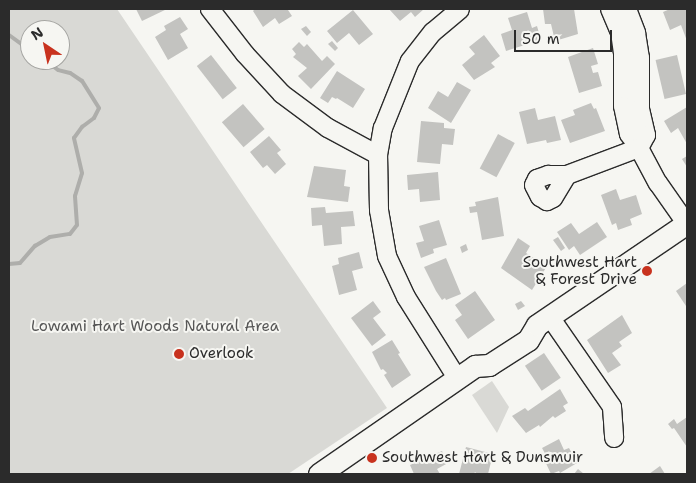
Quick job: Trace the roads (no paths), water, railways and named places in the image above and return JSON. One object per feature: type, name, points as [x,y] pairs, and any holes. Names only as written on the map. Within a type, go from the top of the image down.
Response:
[{"type":"main road","points":[[322,474],[475,366],[489,365],[528,340],[543,321],[687,223]]},
{"type":"street","points":[[210,9],[245,54],[282,94],[328,128],[378,155]]},
{"type":"street","points":[[457,378],[403,293],[387,256],[379,210],[378,155],[383,128],[410,61],[433,32],[460,9]]},
{"type":"street","points":[[610,9],[620,32],[623,53],[624,106],[629,134],[658,183],[687,223]]},
{"type":"street","points":[[567,175],[639,148],[646,135],[640,109],[640,58],[636,33],[627,9]]},
{"type":"street","points":[[543,321],[612,407],[614,438]]},
{"type":"waterway","points":[[9,35],[20,43]]},
{"type":"waterway","points":[[9,264],[20,263],[35,246],[50,237],[70,234],[77,225],[75,196],[82,173],[74,138],[82,127],[94,118],[99,108],[82,81],[70,73],[58,70]]},
{"type":"place","name":"Southwest Hart & Forest Drive","points":[[647,271]]},
{"type":"place","name":"Overlook","points":[[179,354]]},
{"type":"place","name":"Southwest Hart & Dunsmuir","points":[[372,458]]},
{"type":"park label","name":"Lowami Hart Woods Natural Area","points":[[155,327]]}]
